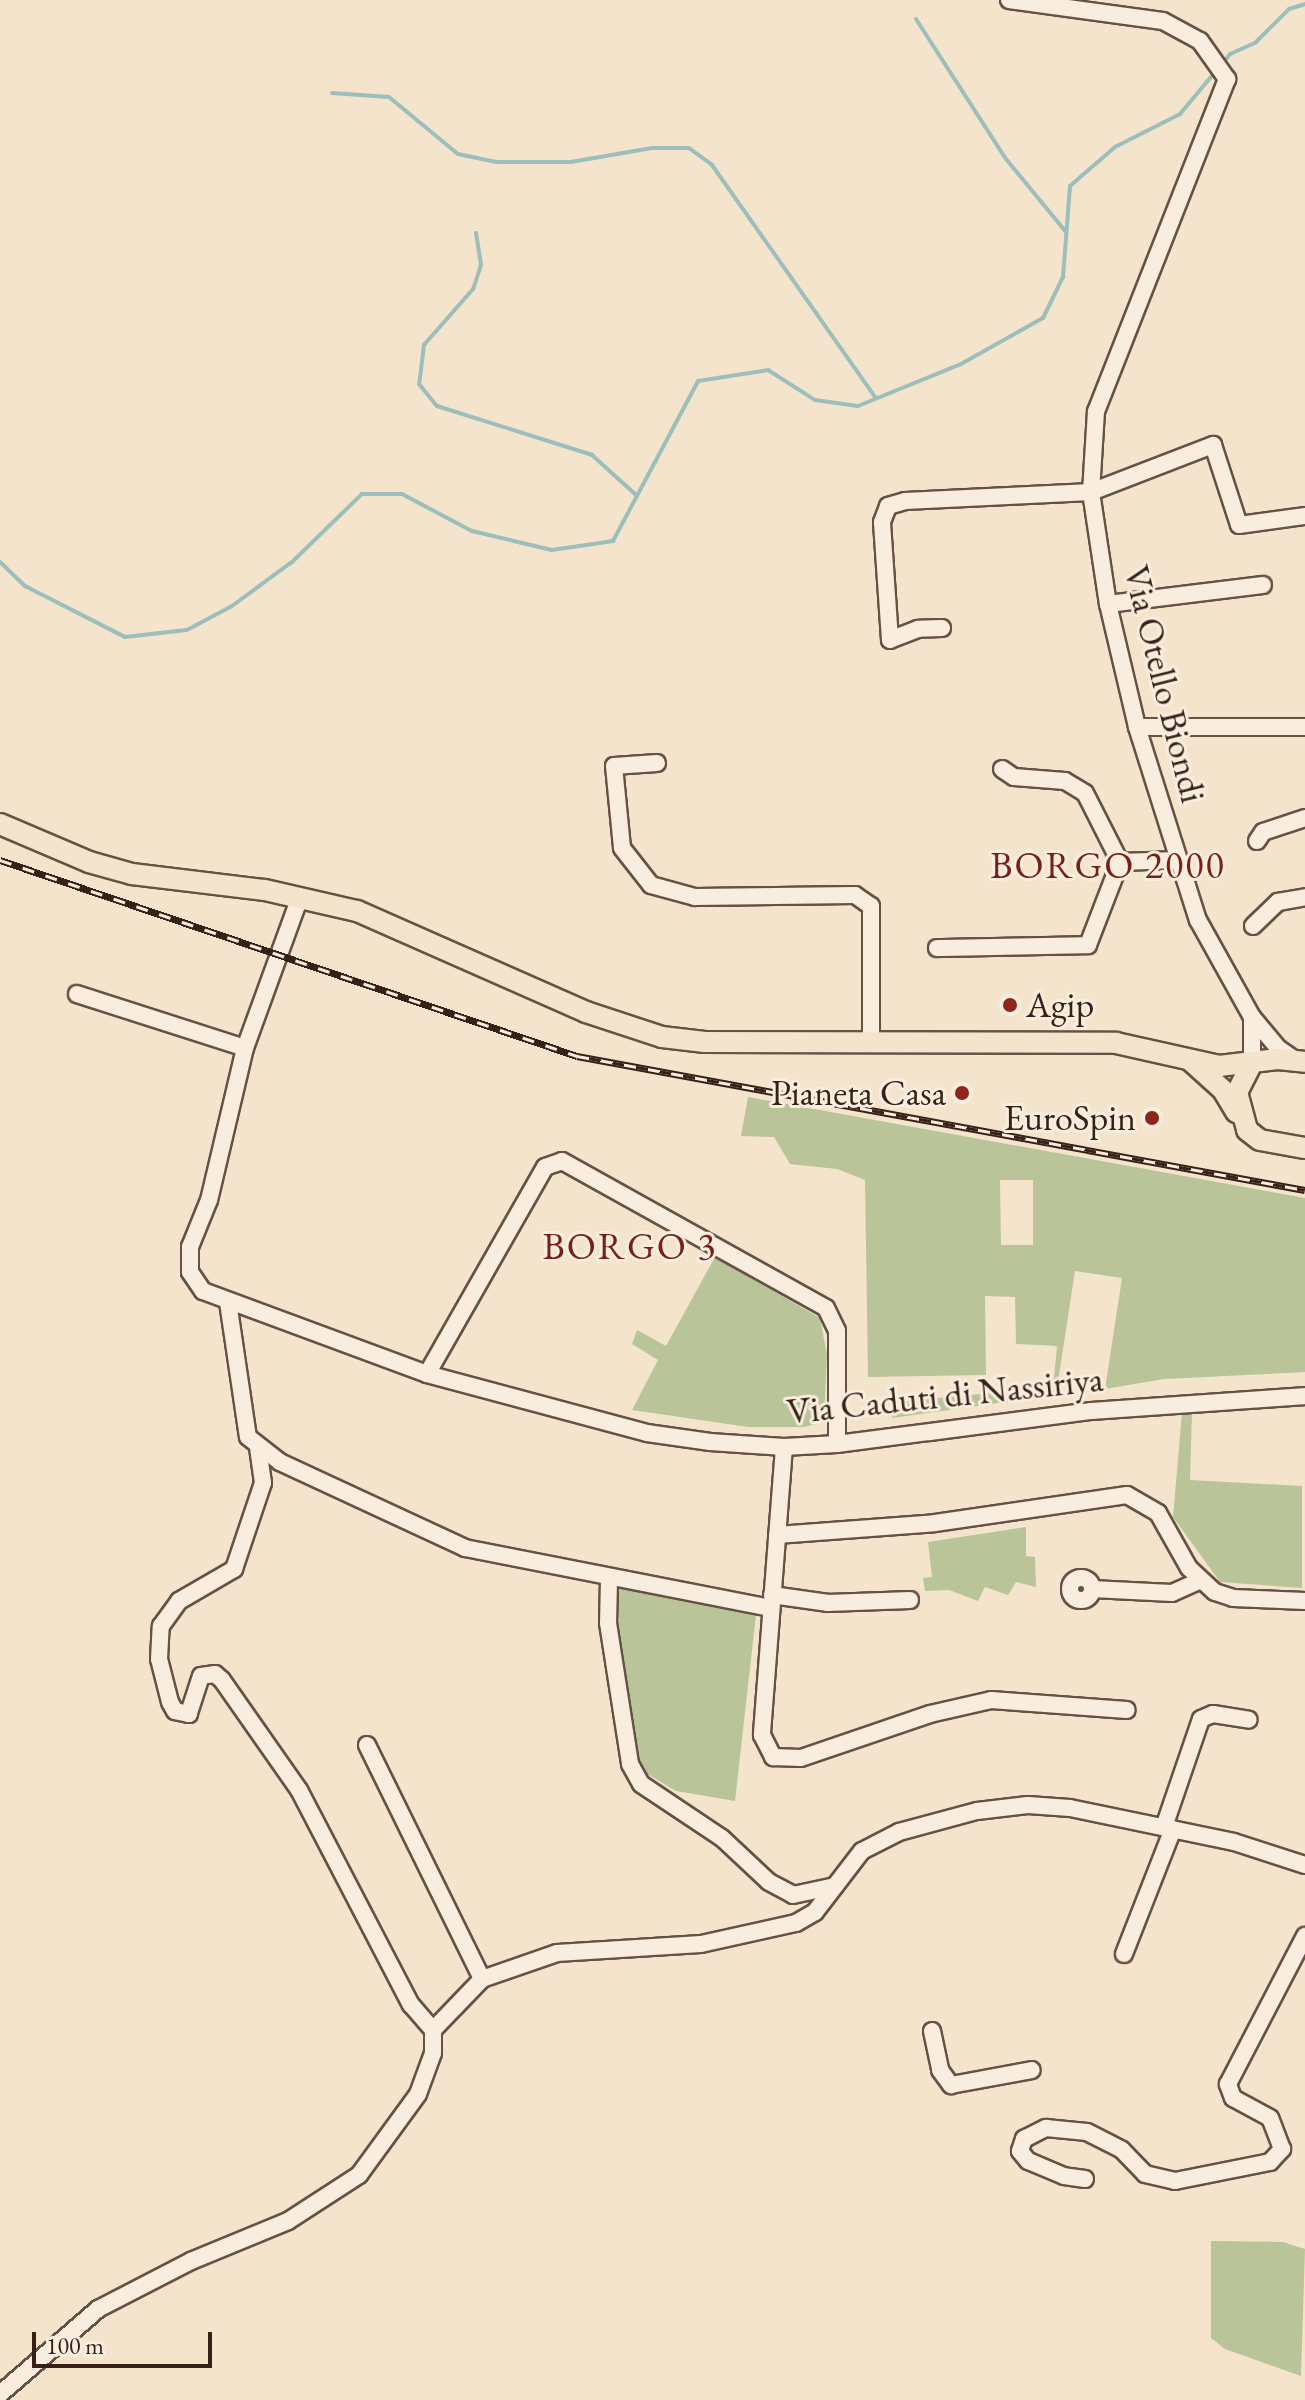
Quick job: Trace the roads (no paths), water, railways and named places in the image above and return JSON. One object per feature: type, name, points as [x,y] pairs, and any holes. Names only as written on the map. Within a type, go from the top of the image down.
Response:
[{"type":"main road","points":[[0,824],[89,862],[132,874],[300,897],[395,925],[586,1012],[662,1037],[705,1042],[1116,1043],[1191,1061],[1235,1067],[1252,1063],[1300,1061]]},
{"type":"main road","points":[[1191,1061],[1223,1090],[1239,1117],[1260,1140],[1305,1148]]},
{"type":"main road","points":[[1239,1117],[1237,1092],[1252,1063]]},
{"type":"street","name":"Via Otello Biondi","points":[[1009,0],[1163,21],[1200,41],[1224,70],[1226,87],[1096,411],[1091,492],[1108,604],[1137,727],[1198,920],[1252,1017],[1278,1048],[1300,1061]]},
{"type":"street","points":[[942,628],[918,629],[890,640],[882,522],[888,506],[905,501],[1091,492],[1213,445],[1239,525],[1305,516]]},
{"type":"street","points":[[1108,604],[1263,585]]},
{"type":"street","points":[[1137,727],[1305,727]]},
{"type":"street","points":[[657,763],[614,766],[622,848],[651,885],[695,897],[855,895],[871,906],[871,1043]]},
{"type":"street","points":[[937,948],[1088,945],[1120,862],[1085,793],[1065,781],[1014,777],[1002,769]]},
{"type":"street","points":[[1257,841],[1263,832],[1305,818]]},
{"type":"street","points":[[1120,862],[1177,860]]},
{"type":"street","name":"Via Caduti di Nassiriya","points":[[300,897],[245,1048],[209,1200],[188,1259],[203,1291],[427,1374],[647,1433],[784,1447],[837,1444],[1092,1411],[1305,1396]]},
{"type":"street","points":[[1253,926],[1278,902],[1305,897]]},
{"type":"street","points":[[77,994],[245,1048]]},
{"type":"street","name":"Via Otello Biondi","points":[[1252,1017],[1252,1063]]},
{"type":"street","points":[[427,1374],[545,1167],[562,1161],[826,1308],[837,1331],[837,1444]]},
{"type":"street","points":[[228,1302],[248,1437],[258,1449],[465,1548],[609,1580],[771,1602],[910,1600]]},
{"type":"street","points":[[784,1447],[762,1735],[773,1757],[785,1761],[991,1700],[1127,1710]]},
{"type":"street","points":[[0,2394],[98,2309],[191,2261],[288,2221],[359,2175],[418,2094],[433,2053],[433,2030],[411,2005],[299,1790],[222,1680],[215,1674],[201,1676],[189,1714],[175,1711],[170,1702],[159,1659],[161,1626],[168,1612],[193,1592],[234,1569],[244,1550],[263,1483],[258,1449]]},
{"type":"street","points":[[777,1535],[935,1523],[1127,1495],[1158,1513],[1199,1581],[1233,1598],[1305,1601]]},
{"type":"street","points":[[609,1580],[608,1623],[625,1733],[630,1764],[641,1784],[722,1838],[769,1882],[793,1895],[835,1886]]},
{"type":"street","points":[[1092,1589],[1172,1593],[1199,1581]]},
{"type":"street","points":[[1124,1954],[1168,1828],[1201,1719],[1213,1714],[1249,1720]]},
{"type":"street","points":[[367,1745],[482,1979]]},
{"type":"street","points":[[433,2030],[482,1979],[557,1953],[701,1944],[761,1935],[815,1912],[862,1851],[899,1832],[977,1811],[1028,1805],[1070,1808],[1168,1828],[1305,1865]]},
{"type":"street","points":[[1085,2179],[1064,2176],[1028,2161],[1020,2151],[1024,2139],[1046,2128],[1087,2132],[1122,2150],[1145,2174],[1175,2181],[1270,2162],[1282,2149],[1270,2118],[1233,2098],[1228,2084],[1305,1936]]},
{"type":"street","points":[[932,2031],[940,2070],[951,2085],[1032,2070]]},
{"type":"waterway","points":[[1222,64],[1230,54],[1255,43],[1289,9],[1305,4]]},
{"type":"waterway","points":[[916,19],[1006,159],[1066,232]]},
{"type":"waterway","points":[[0,562],[25,586],[125,637],[187,630],[232,606],[292,562],[362,494],[402,494],[472,531],[552,550],[613,541],[698,381],[768,370],[815,400],[858,406],[961,364],[1043,318],[1063,277],[1070,186],[1115,147],[1180,114],[1216,71]]},
{"type":"waterway","points":[[332,93],[389,97],[458,154],[497,162],[571,162],[652,148],[689,148],[712,165],[876,398]]},
{"type":"waterway","points":[[476,233],[481,265],[473,289],[424,345],[419,384],[437,406],[592,455],[635,494]]},
{"type":"railway","points":[[0,860],[577,1056],[1305,1190]]},
{"type":"place","name":"Agip","points":[[1010,1005]]},
{"type":"place","name":"Pianeta Casa","points":[[962,1093]]},
{"type":"place","name":"EuroSpin","points":[[1152,1118]]},
{"type":"district","name":"BORGO 2000","points":[[1108,865]]},
{"type":"district","name":"BORGO 3","points":[[630,1246]]}]
